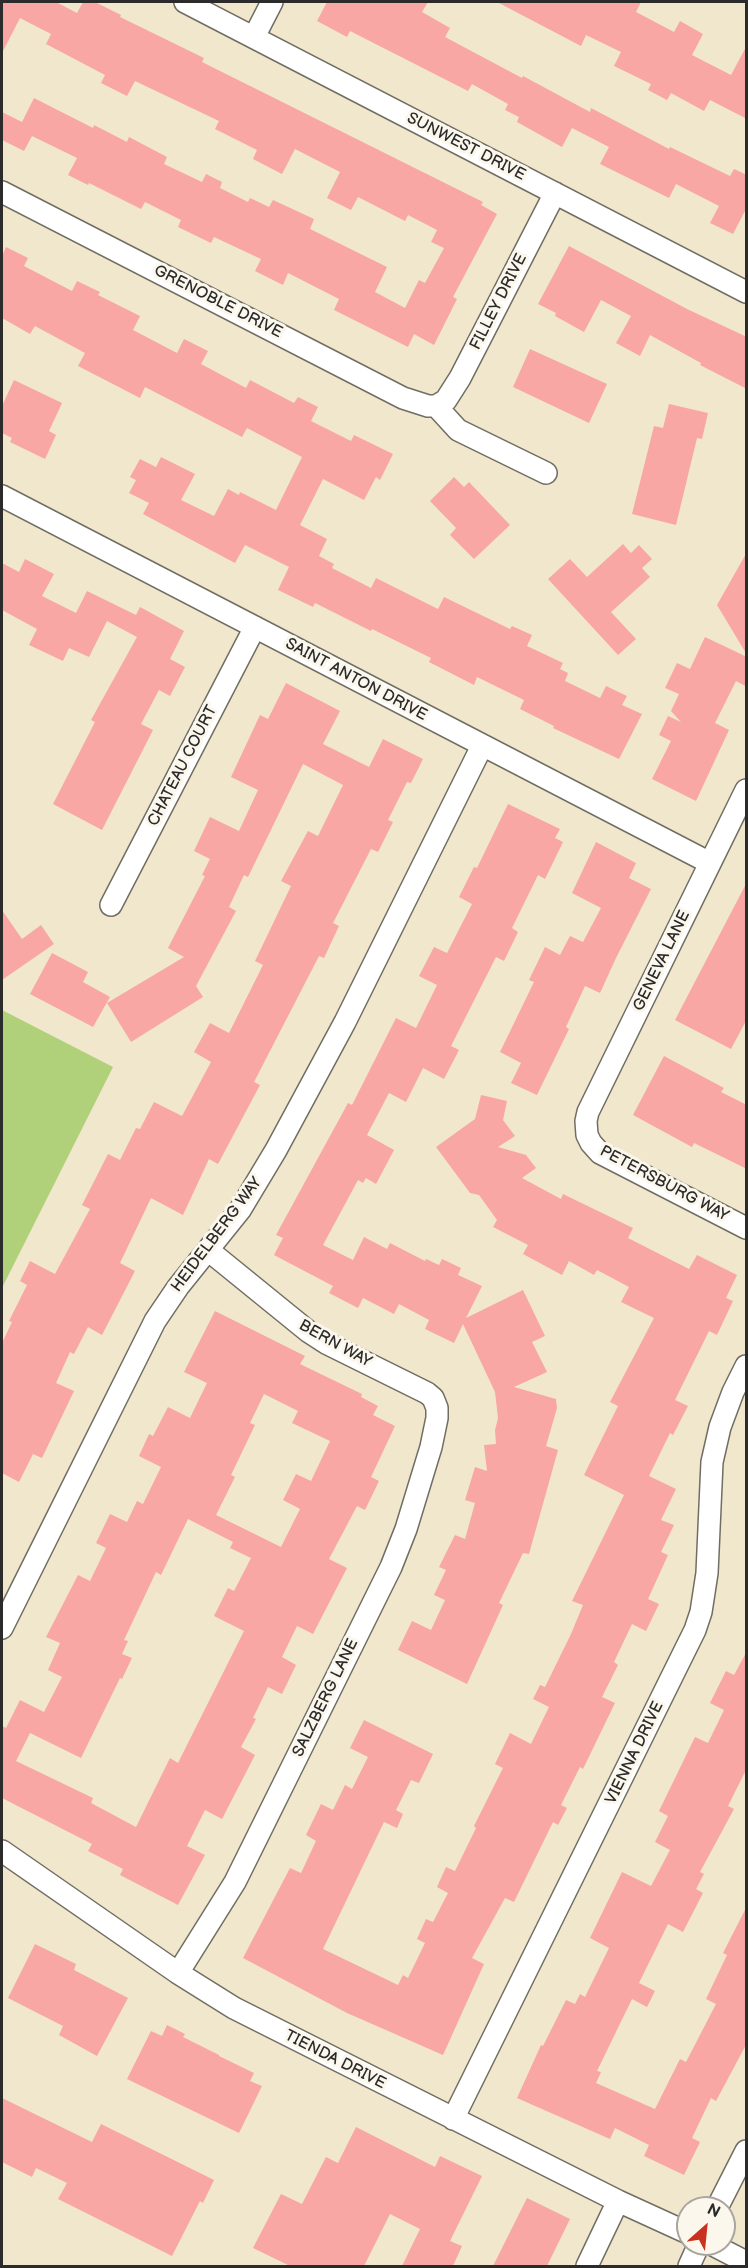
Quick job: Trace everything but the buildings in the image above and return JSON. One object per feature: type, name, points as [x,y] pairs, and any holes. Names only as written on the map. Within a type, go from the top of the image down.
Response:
[{"type":"street","name":"SUNWEST DRIVE","points":[[185,2],[747,292]]},
{"type":"street","points":[[254,37],[272,2]]},
{"type":"street","name":"GRENOBLE DRIVE","points":[[2,192],[403,398],[417,404],[436,406]]},
{"type":"street","name":"FILLEY DRIVE","points":[[436,406],[446,400],[460,378],[555,193]]},
{"type":"street","points":[[436,406],[458,430],[546,473]]},
{"type":"street","name":"SAINT ANTON DRIVE","points":[[2,496],[710,862]]},
{"type":"street","name":"CHATEAU COURT","points":[[111,905],[255,627]]},
{"type":"street","name":"HEIDELBERG WAY","points":[[2,1628],[143,1342],[167,1302],[240,1210],[276,1150],[345,1022],[482,746]]},
{"type":"street","name":"GENEVA LANE","points":[[587,1135],[588,1112],[747,790]]},
{"type":"street","name":"PETERSBURG WAY","points":[[587,1135],[600,1153],[747,1228]]},
{"type":"street","name":"BERN WAY","points":[[208,1250],[309,1332],[418,1387],[434,1398],[437,1408]]},
{"type":"street","name":"VIENNA DRIVE","points":[[453,2119],[695,1630],[706,1573],[712,1462],[720,1427],[733,1392],[747,1366]]},
{"type":"street","name":"SALZBERG LANE","points":[[178,1973],[235,1882],[391,1567],[406,1529],[431,1447],[437,1408]]},
{"type":"street","name":"TIENDA DRIVE","points":[[2,1851],[178,1973],[267,2026],[618,2201],[676,2228]]},
{"type":"street","points":[[723,2196],[747,2151]]},
{"type":"street","points":[[587,2266],[618,2201]]},
{"type":"green space","points":[[2,1010],[113,1067],[2,1288]]}]
